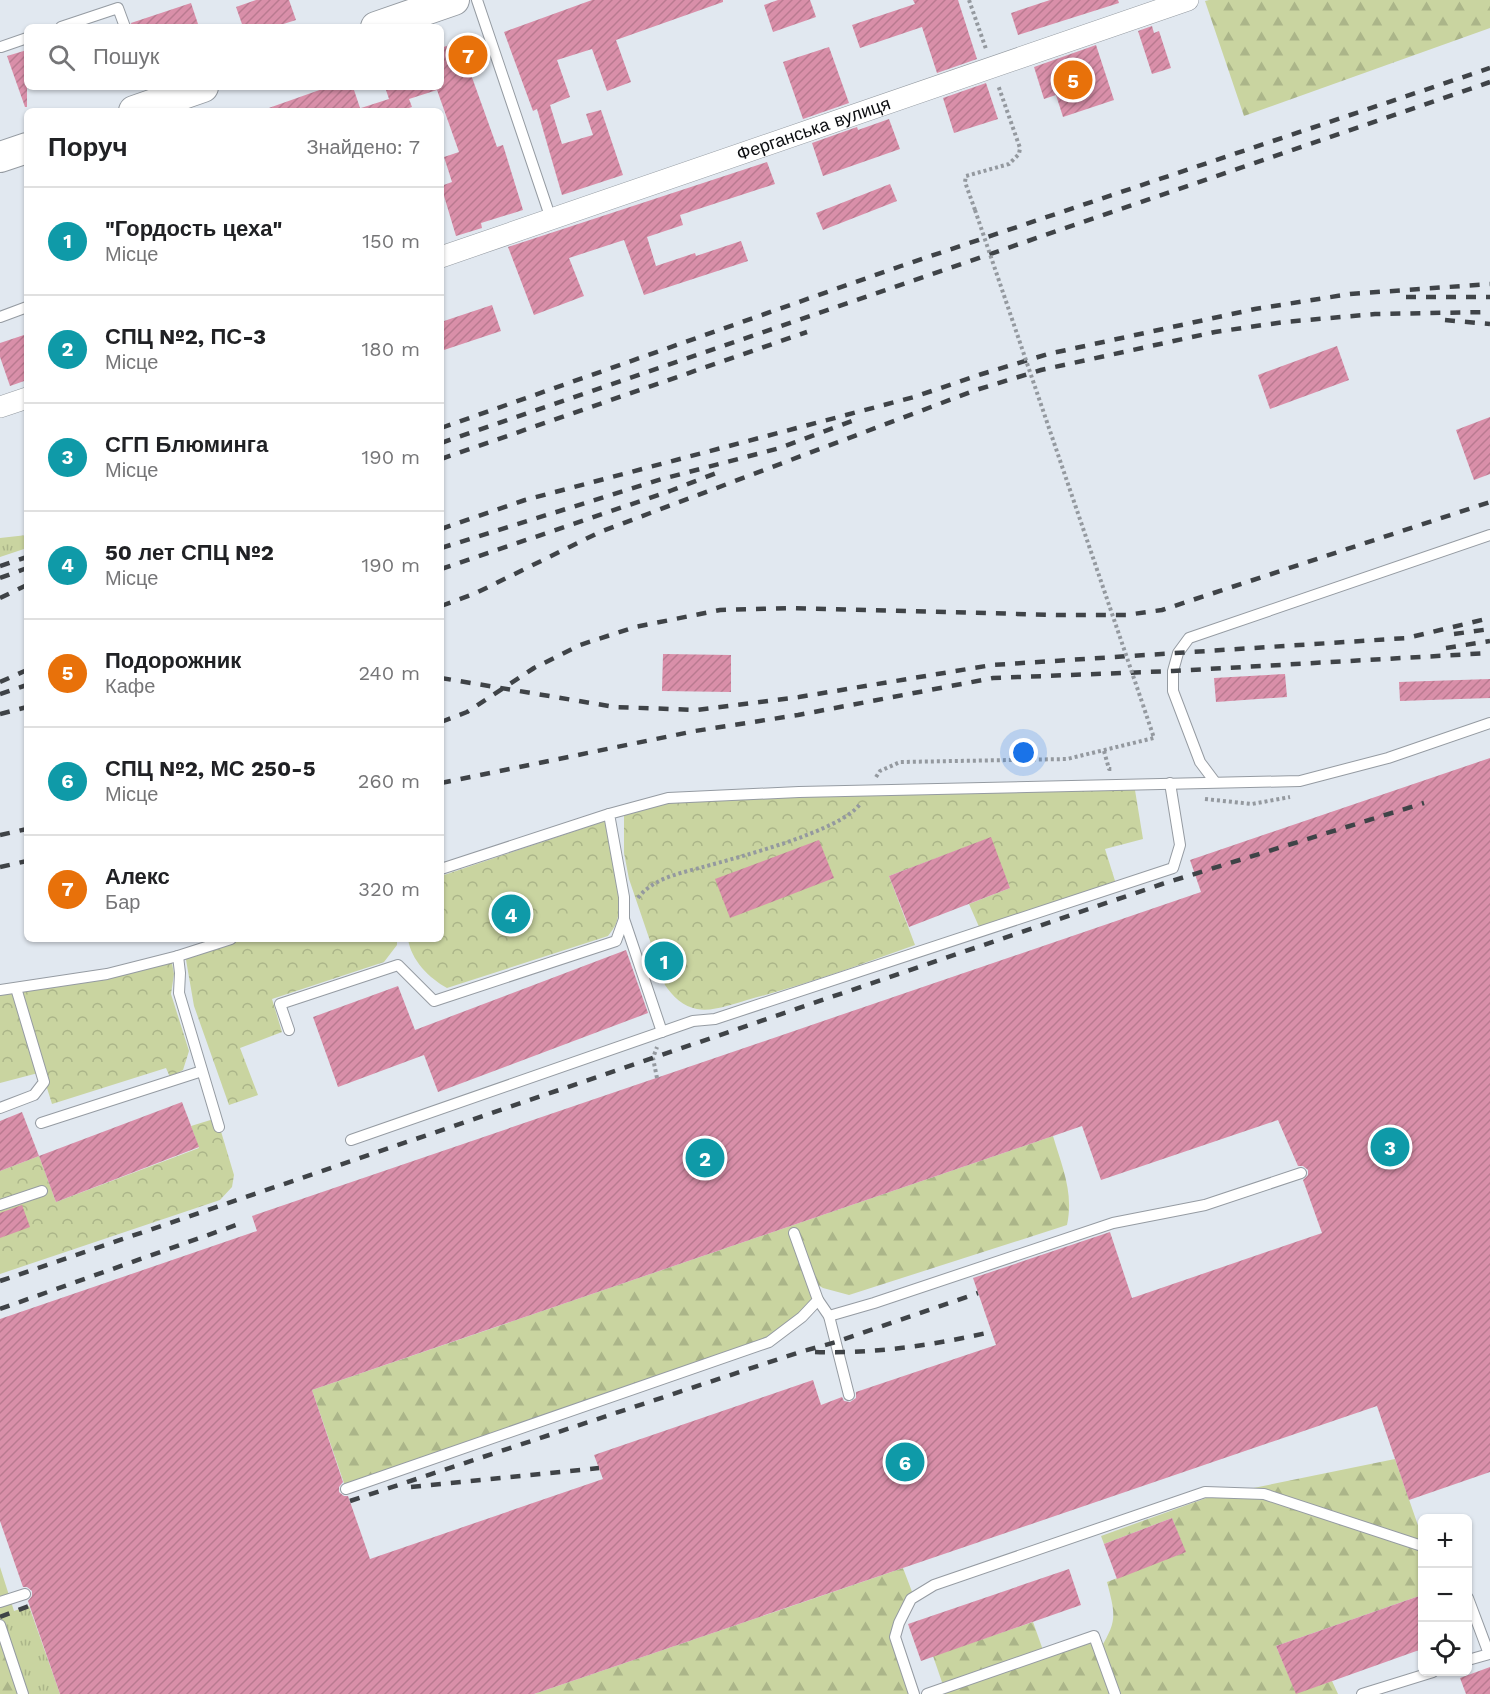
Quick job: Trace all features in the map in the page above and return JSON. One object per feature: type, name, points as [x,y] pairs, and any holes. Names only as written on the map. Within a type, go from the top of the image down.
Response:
[{"type":"main road","points":[[385,24],[454,0]]},
{"type":"main road","points":[[146,106],[194,90]]},
{"type":"street","name":"Ферганська вулиця","points":[[444,256],[1188,0]]},
{"type":"street","points":[[0,407],[24,399]]},
{"type":"lane","points":[[477,0],[551,219]]},
{"type":"lane","points":[[70,24],[118,8],[124,24]]},
{"type":"lane","points":[[1,47],[24,40]]},
{"type":"lane","points":[[0,317],[24,308]]},
{"type":"lane","points":[[1215,782],[1200,762],[1173,691],[1173,670],[1178,653],[1189,638],[1490,535]]},
{"type":"lane","points":[[444,868],[609,814],[668,798],[799,792],[1300,781],[1388,758],[1490,723]]},
{"type":"lane","points":[[351,1140],[693,1021],[715,1019],[1173,868],[1180,845],[1170,783]]},
{"type":"lane","points":[[609,814],[624,897],[624,919],[662,1032]]},
{"type":"lane","points":[[289,1030],[280,1004],[398,964],[434,1002],[616,941],[624,919]]},
{"type":"lane","points":[[0,990],[107,974],[222,942]]},
{"type":"lane","points":[[178,956],[179,993],[219,1127]]},
{"type":"lane","points":[[0,1108],[34,1095],[44,1082],[16,988]]},
{"type":"lane","points":[[41,1123],[202,1071]]},
{"type":"lane","points":[[829,1316],[1113,1223],[1205,1205],[1301,1173]]},
{"type":"lane","points":[[0,1205],[42,1191]]},
{"type":"lane","points":[[794,1233],[818,1300],[829,1316],[849,1395]]},
{"type":"lane","points":[[346,1489],[769,1342],[802,1317],[818,1300]]},
{"type":"lane","points":[[914,1694],[895,1638],[899,1623],[911,1599],[934,1586],[1205,1492],[1264,1494],[1418,1545]]},
{"type":"lane","points":[[0,1602],[25,1594]]},
{"type":"lane","points":[[1472,1611],[1489,1654],[1472,1659]]},
{"type":"lane","points":[[0,1625],[23,1694]]},
{"type":"lane","points":[[927,1694],[1094,1636],[1115,1694]]},
{"type":"lane","points":[[1362,1694],[1418,1676]]},
{"type":"path","points":[[969,0],[1020,148],[1019,154],[1009,164],[967,175],[965,182],[1154,738]]},
{"type":"path","points":[[657,1078],[653,1059],[662,1032]]},
{"type":"green space","points":[[1490,0],[1490,28],[1244,116],[1205,1]]},
{"type":"green space","points":[[24,535],[24,549],[0,557],[0,538]]},
{"type":"green space","points":[[1134,784],[1143,839],[1105,849],[1116,884],[980,929],[969,904],[1010,888],[990,838],[889,876],[915,945],[811,981],[710,1009],[688,1006],[675,997],[665,985],[629,879],[624,853],[624,810],[668,798]]},
{"type":"green space","points":[[605,821],[618,888],[616,924],[608,936],[447,988],[422,968],[409,942],[444,942],[444,875]]},
{"type":"green space","points":[[222,942],[397,942],[384,962],[272,999],[282,1032],[240,1048],[258,1095],[229,1105],[194,1006],[185,954]]},
{"type":"green space","points":[[171,958],[174,974],[171,994],[189,1051],[183,1070],[170,1077],[166,1068],[52,1104],[42,1072],[0,1083],[0,990]]},
{"type":"green space","points":[[217,1118],[234,1175],[232,1187],[220,1200],[0,1274],[0,1171],[39,1156],[56,1202],[199,1148],[191,1126]]},
{"type":"green space","points":[[1053,1136],[1068,1191],[1067,1225],[849,1295],[823,1288],[813,1282],[818,1300],[769,1342],[346,1489],[312,1390]]},
{"type":"green space","points":[[1395,1459],[1418,1525],[1418,1596],[1276,1646],[1296,1693],[1332,1681],[1338,1694],[927,1694],[944,1688],[933,1656],[1033,1622],[1044,1653],[1094,1636],[1100,1649],[1110,1631],[1113,1617],[1107,1582],[1185,1552],[1172,1518],[1104,1544],[1101,1536],[1209,1497]]},
{"type":"green space","points":[[0,1567],[14,1611],[29,1606],[60,1694],[22,1694],[0,1626]]},
{"type":"green space","points":[[903,1568],[914,1597],[895,1637],[914,1694],[534,1694]]},
{"type":"green space","points":[[0,1626],[22,1694],[0,1694]]},
{"type":"building","points":[[256,0],[289,0],[296,20],[283,24],[242,24],[236,7]]},
{"type":"building","points":[[592,0],[723,0],[723,2],[616,40],[631,82],[607,91],[592,49],[557,60],[570,97],[550,105],[562,144],[593,135],[586,114],[601,110],[623,175],[562,195],[537,109],[533,111],[504,32]]},
{"type":"building","points":[[778,0],[810,0],[816,17],[773,32],[764,5]]},
{"type":"building","points":[[913,0],[958,0],[977,59],[937,73],[922,27],[860,48],[852,25],[915,4]]},
{"type":"building","points":[[1050,0],[1118,0],[1119,3],[1018,35],[1011,13]]},
{"type":"building","points":[[191,3],[198,24],[131,24]]},
{"type":"building","points":[[1152,26],[1154,33],[1159,31],[1171,68],[1152,74],[1138,31]]},
{"type":"building","points":[[463,40],[472,68],[469,69],[497,147],[503,145],[523,210],[481,223],[482,228],[456,236],[444,196],[444,185],[452,182],[444,157],[459,152],[437,90],[444,90],[444,47]]},
{"type":"building","points":[[1096,45],[1114,100],[1063,117],[1056,95],[1044,99],[1034,67]]},
{"type":"building","points":[[829,47],[849,103],[803,119],[783,62]]},
{"type":"building","points":[[24,51],[24,90],[27,90],[27,107],[25,107],[7,56]]},
{"type":"building","points":[[986,83],[998,119],[954,133],[943,98]]},
{"type":"building","points":[[320,90],[354,90],[360,108],[269,108]]},
{"type":"building","points":[[386,90],[437,90],[409,99],[412,107],[409,108],[361,108],[389,99]]},
{"type":"building","points":[[889,119],[900,149],[823,176],[812,143],[857,127],[858,130]]},
{"type":"building","points":[[767,162],[775,184],[680,215],[683,225],[647,237],[656,266],[741,241],[748,261],[644,295],[624,240],[569,258],[584,296],[534,315],[508,247]]},
{"type":"building","points":[[890,184],[897,201],[823,230],[816,213]]},
{"type":"building","points":[[492,305],[501,331],[444,350],[444,321]]},
{"type":"building","points":[[24,335],[24,381],[10,386],[0,357],[0,343]]},
{"type":"building","points":[[1337,346],[1349,380],[1270,409],[1258,375]]},
{"type":"building","points":[[1490,417],[1490,474],[1474,480],[1456,430]]},
{"type":"building","points":[[663,654],[731,655],[731,692],[662,691]]},
{"type":"building","points":[[1285,674],[1287,697],[1216,702],[1214,678]]},
{"type":"building","points":[[1490,679],[1490,698],[1400,701],[1399,682]]},
{"type":"building","points":[[1490,758],[1490,1472],[1409,1500],[1377,1406],[534,1694],[60,1694],[28,1601],[32,1596],[32,1591],[23,1587],[0,1521],[0,1319],[257,1231],[252,1216],[1201,892],[1190,860]],"holes":[[[1278,1120],[1298,1166],[1303,1166],[1308,1170],[1308,1175],[1303,1180],[1322,1233],[1132,1298],[1110,1232],[973,1278],[996,1345],[856,1392],[856,1398],[850,1402],[844,1401],[842,1397],[821,1405],[813,1380],[594,1455],[603,1479],[370,1559],[348,1496],[339,1492],[339,1487],[343,1482],[312,1390],[1082,1126],[1101,1180]]]},
{"type":"building","points":[[991,837],[1010,888],[909,927],[889,876]]},
{"type":"building","points":[[819,840],[834,878],[730,918],[715,879]]},
{"type":"building","points":[[626,950],[648,1013],[438,1092],[424,1055],[338,1087],[313,1017],[398,986],[415,1030]]},
{"type":"building","points":[[182,1102],[199,1147],[56,1202],[39,1156]]},
{"type":"building","points":[[22,1112],[39,1156],[0,1171],[0,1121]]},
{"type":"building","points":[[22,1205],[30,1227],[0,1238],[0,1213]]},
{"type":"building","points":[[1172,1518],[1186,1552],[1117,1579],[1104,1544]]},
{"type":"building","points":[[1069,1569],[1081,1605],[921,1661],[908,1624]]},
{"type":"building","points":[[1418,1596],[1418,1650],[1296,1694],[1276,1646]]},
{"type":"building","points":[[1490,1667],[1490,1694],[1466,1694],[1460,1678],[1472,1676],[1472,1674]]},
{"type":"railway","points":[[444,427],[901,266],[1490,68]]},
{"type":"railway","points":[[444,442],[1490,82]]},
{"type":"railway","points":[[444,528],[525,500],[914,397],[1048,354],[1255,309],[1350,294],[1490,284]]},
{"type":"railway","points":[[1406,297],[1490,297]]},
{"type":"railway","points":[[444,605],[476,593],[600,532],[976,390],[1041,370],[1215,332],[1284,322],[1375,314],[1490,312]]},
{"type":"railway","points":[[1445,320],[1490,324]]},
{"type":"railway","points":[[444,458],[807,332]]},
{"type":"railway","points":[[444,547],[662,479],[780,448],[852,421]]},
{"type":"railway","points":[[444,568],[670,491],[724,470]]},
{"type":"railway","points":[[444,721],[467,712],[534,668],[580,645],[635,627],[720,610],[791,608],[1059,615],[1126,615],[1162,610],[1490,502]]},
{"type":"railway","points":[[0,566],[24,558]]},
{"type":"railway","points":[[0,578],[24,569]]},
{"type":"railway","points":[[0,598],[24,586]]},
{"type":"railway","points":[[444,678],[615,707],[696,710],[799,697],[992,665],[1407,638],[1490,618]]},
{"type":"railway","points":[[1454,634],[1490,629]]},
{"type":"railway","points":[[1446,648],[1490,641]]},
{"type":"railway","points":[[444,782],[695,731],[798,715],[993,678],[1173,671],[1490,653]]},
{"type":"railway","points":[[0,682],[24,671]]},
{"type":"railway","points":[[0,694],[24,686]]},
{"type":"railway","points":[[0,714],[24,708]]},
{"type":"railway","points":[[0,1281],[1162,884],[1424,803]]},
{"type":"railway","points":[[0,835],[24,830]]},
{"type":"railway","points":[[0,867],[24,862]]},
{"type":"railway","points":[[0,1309],[239,1224]]},
{"type":"railway","points":[[350,1501],[836,1342],[978,1293]]},
{"type":"railway","points":[[815,1352],[859,1352],[904,1348],[991,1332]]},
{"type":"railway","points":[[411,1487],[599,1468]]},
{"type":"railway","points":[[0,1617],[29,1606]]},
{"type":"place","name":"Алекс","points":[[468,55]]},
{"type":"place","name":"Подорожник","points":[[1073,80]]},
{"type":"place","name":"50 лет СПЦ №2","points":[[511,914]]},
{"type":"place","name":"\"Гордость цеха\"","points":[[664,961]]},
{"type":"place","name":"СГП Блюминга","points":[[1390,1147]]},
{"type":"place","name":"СПЦ №2, ПС-3","points":[[705,1158]]},
{"type":"place","name":"СПЦ №2, МС 250-5","points":[[905,1462]]}]
